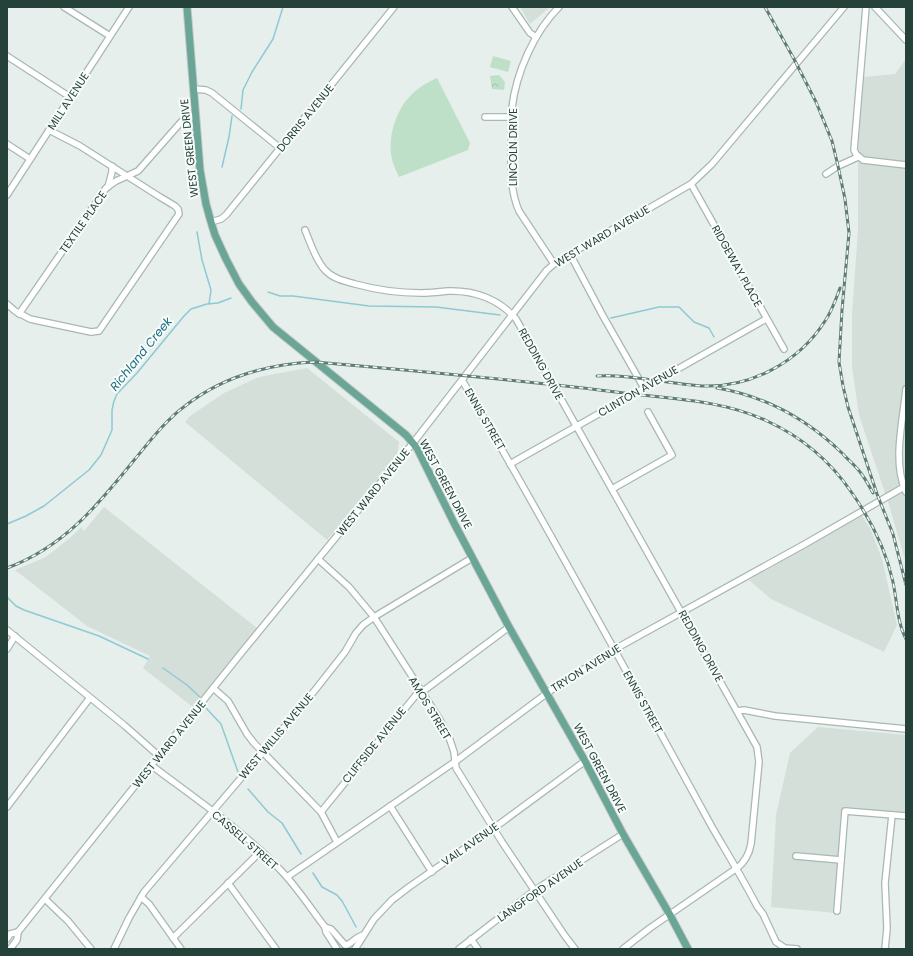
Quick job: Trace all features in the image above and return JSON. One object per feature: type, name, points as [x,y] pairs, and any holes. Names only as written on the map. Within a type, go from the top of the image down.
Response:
[{"type":"main road","name":"WEST GREEN DRIVE","points":[[187,7],[200,170],[206,204],[215,235],[239,284],[253,304],[273,327],[400,430],[413,443],[509,627],[585,761],[623,834],[688,949]]},
{"type":"street","points":[[64,7],[110,36]]},
{"type":"street","name":"MILL AVENUE","points":[[7,195],[129,7]]},
{"type":"street","name":"DORRIS AVENUE","points":[[211,222],[221,219],[226,215],[394,7]]},
{"type":"street","points":[[512,7],[530,33],[536,37]]},
{"type":"street","name":"LINCOLN DRIVE","points":[[554,264],[518,211],[515,202],[512,166],[512,117],[516,88],[536,37],[558,7]]},
{"type":"street","name":"WEST WARD AVENUE","points":[[10,949],[17,940],[18,932],[151,765],[413,443],[546,270],[570,254],[691,184],[712,164],[844,7]]},
{"type":"street","points":[[866,7],[854,150],[858,157],[862,160],[906,166]]},
{"type":"street","points":[[875,7],[906,40]]},
{"type":"street","points":[[7,56],[70,97]]},
{"type":"street","points":[[194,89],[206,90],[212,93],[280,148]]},
{"type":"street","name":"TEXTILE PLACE","points":[[19,314],[102,192],[116,181],[138,171],[182,120],[196,116]]},
{"type":"street","points":[[485,117],[512,117]]},
{"type":"street","points":[[7,304],[19,314],[30,319],[92,332],[99,331],[177,218],[179,212],[175,206],[129,176],[80,146],[50,130]]},
{"type":"street","points":[[7,144],[30,159]]},
{"type":"street","points":[[826,174],[838,166],[858,157]]},
{"type":"street","points":[[108,187],[112,166]]},
{"type":"street","name":"RIDGEWAY PLACE","points":[[691,184],[784,349]]},
{"type":"street","points":[[305,230],[320,263],[325,271],[333,276],[366,287],[394,292],[422,293],[449,291],[483,295],[512,314]]},
{"type":"street","points":[[570,254],[602,316],[644,388]]},
{"type":"street","name":"REDDING DRIVE","points":[[512,314],[682,612],[757,748],[759,762],[750,851],[742,864],[623,949]]},
{"type":"street","name":"CLINTON AVENUE","points":[[510,464],[766,319]]},
{"type":"street","name":"ENNIS STREET","points":[[462,380],[614,649],[712,828],[737,868],[757,906],[764,914],[776,942],[785,948],[797,949]]},
{"type":"street","points":[[905,490],[899,473],[906,389]]},
{"type":"street","points":[[612,489],[672,455],[648,412]]},
{"type":"street","name":"TRYON AVENUE","points":[[287,877],[456,761],[546,693],[614,649],[905,490]]},
{"type":"street","name":"WEST WILLIS AVENUE","points":[[114,949],[141,897],[335,665],[363,625],[472,558]]},
{"type":"street","name":"AMOS STREET","points":[[318,559],[349,587],[374,618],[440,720],[450,740],[456,761],[456,768],[565,936],[575,949]]},
{"type":"street","name":"CLIFFSIDE AVENUE","points":[[320,812],[416,694],[422,692],[509,627]]},
{"type":"street","points":[[7,630],[159,756]]},
{"type":"street","points":[[7,650],[15,636]]},
{"type":"street","points":[[214,688],[228,701],[247,734],[320,812],[337,842]]},
{"type":"street","points":[[7,806],[89,698]]},
{"type":"street","points":[[737,711],[744,710],[775,716],[906,729]]},
{"type":"street","name":"VAIL AVENUE","points":[[353,949],[362,939],[363,935],[374,919],[392,900],[585,761]]},
{"type":"street","name":"CASSELL STREET","points":[[151,765],[261,851],[287,877],[325,927],[326,932],[338,949]]},
{"type":"street","points":[[390,806],[432,872]]},
{"type":"street","points":[[837,911],[845,811],[906,816]]},
{"type":"street","points":[[885,949],[887,928],[885,883],[892,815]]},
{"type":"street","name":"LANGFORD AVENUE","points":[[459,949],[535,890],[623,834]]},
{"type":"street","points":[[173,938],[261,851]]},
{"type":"street","points":[[796,856],[841,860]]},
{"type":"street","points":[[228,883],[276,949]]},
{"type":"street","points":[[141,897],[149,904],[181,949]]},
{"type":"street","points":[[45,899],[68,920],[91,949]]},
{"type":"street","name":"CASSELL STREET","points":[[325,927],[331,929],[346,945],[353,949]]},
{"type":"street","name":"WEST WARD AVENUE","points":[[7,939],[10,934],[18,932]]},
{"type":"street","name":"VAIL AVENUE","points":[[338,949],[355,941],[358,936],[363,935]]},
{"type":"street","points":[[471,939],[478,949]]},
{"type":"shaded area","points":[[520,7],[550,7],[530,24]]},
{"type":"shaded area","points":[[906,59],[906,563],[889,505],[859,415],[852,367],[852,314],[858,230],[858,152],[863,77],[895,74]]},
{"type":"shaded area","points":[[307,368],[399,442],[397,457],[327,540],[185,422],[190,416],[224,393],[259,377]]},
{"type":"shaded area","points":[[104,507],[257,628],[194,708],[143,668],[150,656],[87,626],[15,570],[46,557],[81,527],[84,531]]},
{"type":"shaded area","points":[[862,516],[870,528],[882,559],[897,625],[884,652],[771,599],[749,580]]},
{"type":"shaded area","points":[[818,727],[906,735],[906,813],[845,808],[836,913],[771,907],[776,815],[790,753]]},
{"type":"green space","points":[[493,56],[511,61],[508,72],[490,67]]},
{"type":"green space","points":[[499,75],[505,82],[504,90],[492,89],[490,76]]},
{"type":"green space","points":[[437,78],[470,143],[468,150],[399,177],[391,154],[391,136],[396,118],[400,109],[411,95],[424,85]]},
{"type":"waterway","points":[[241,109],[243,90],[252,72],[273,39],[283,7]]},
{"type":"waterway","points":[[222,167],[232,116]]},
{"type":"waterway","points":[[197,232],[202,260],[211,290],[209,304]]},
{"type":"waterway","name":"Richland Creek","points":[[268,292],[280,296],[293,296],[369,306],[436,307],[500,315]]},
{"type":"waterway","name":"Richland Creek","points":[[7,524],[44,506],[89,470],[101,455],[112,430],[112,410],[117,394],[137,373],[184,316],[191,309],[207,304],[218,303],[231,298]]},
{"type":"waterway","name":"Richland Creek","points":[[611,318],[659,307],[679,307],[694,322],[709,328],[714,337]]},
{"type":"waterway","points":[[7,597],[16,606],[24,610],[99,636],[148,659]]},
{"type":"waterway","points":[[163,668],[187,685],[200,697]]},
{"type":"waterway","points":[[206,708],[221,724],[238,772]]},
{"type":"waterway","points":[[248,789],[268,812],[282,823],[301,854]]},
{"type":"waterway","points":[[313,873],[322,887],[337,895],[342,901],[356,927]]},
{"type":"railway","points":[[765,7],[816,102],[832,141],[845,199],[849,233],[839,362],[848,407],[877,494],[893,534],[906,585]]},
{"type":"railway","points":[[597,376],[623,376],[702,386],[720,385],[756,377],[772,370],[802,349],[814,336],[830,313],[840,288]]},
{"type":"railway","points":[[7,568],[46,549],[78,523],[93,508],[165,424],[199,396],[230,380],[263,369],[297,363],[315,362],[431,372],[697,401],[715,404],[750,414],[780,427],[815,451],[835,471],[859,503],[877,536],[886,558],[893,582],[899,619],[906,639]]},
{"type":"railway","points":[[717,388],[769,403],[815,430],[856,467],[873,493]]}]
